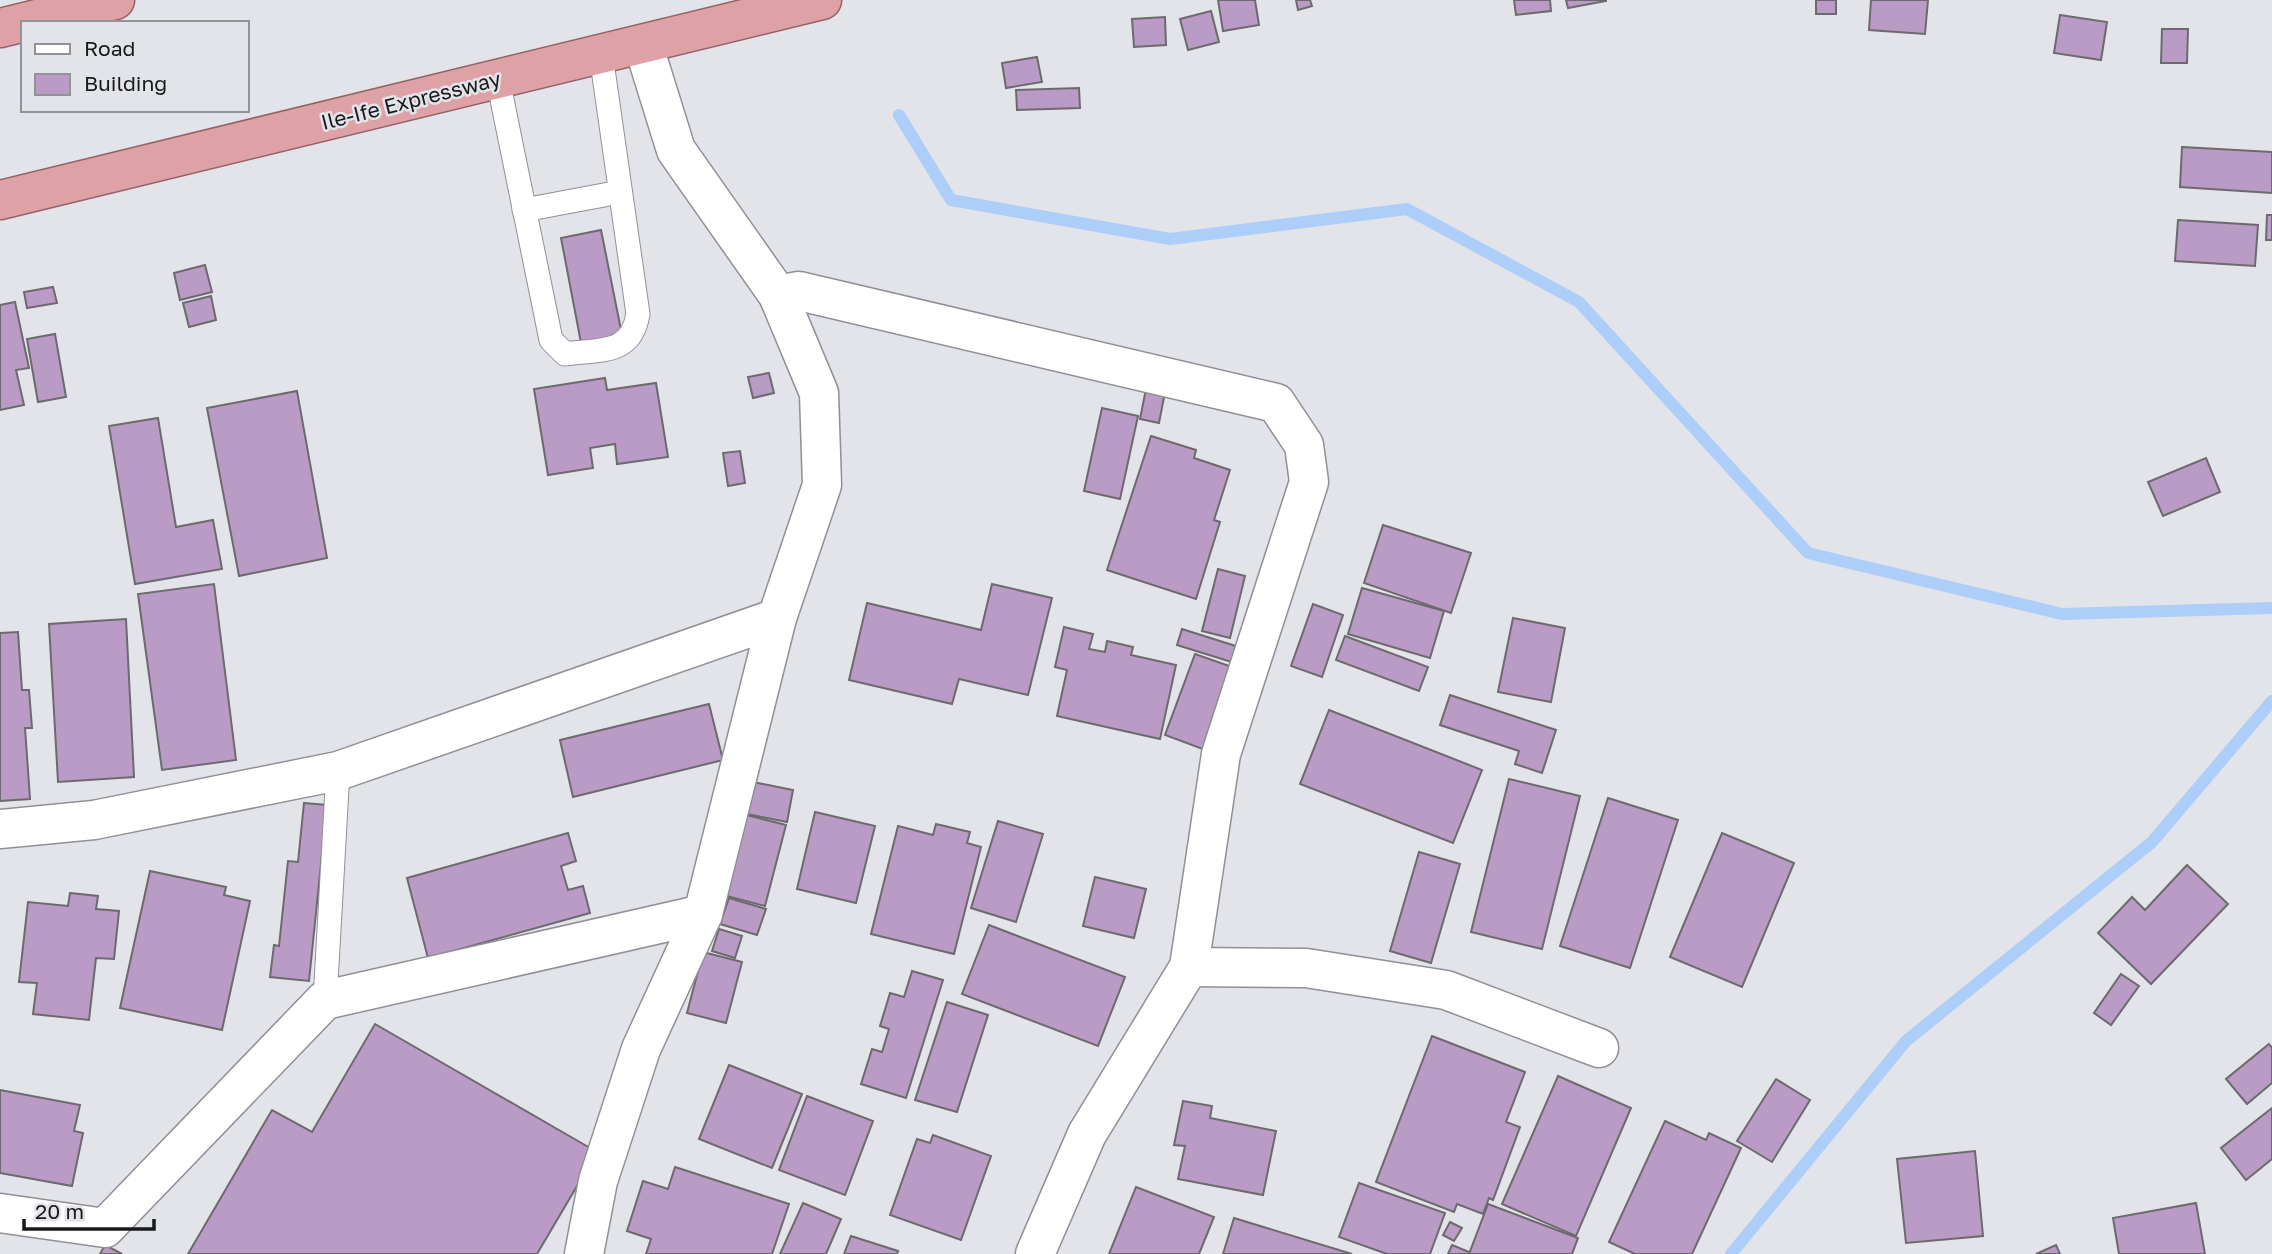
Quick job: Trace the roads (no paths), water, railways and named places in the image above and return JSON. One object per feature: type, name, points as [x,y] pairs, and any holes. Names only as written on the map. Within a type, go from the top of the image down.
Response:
[{"type":"highway","points":[[29,21],[115,0]]},
{"type":"highway","name":"Ile-Ife Expressway","points":[[0,200],[822,0]]},
{"type":"highway","points":[[0,28],[21,23]]},
{"type":"street","points":[[584,1254],[598,1181],[642,1049],[703,914],[777,618],[822,485],[819,393],[778,295],[676,150],[643,44]]},
{"type":"street","points":[[778,295],[799,291],[1276,403],[1304,445],[1309,482],[1220,754],[1189,967],[1087,1134],[1035,1254]]},
{"type":"street","points":[[0,829],[94,820],[338,771],[777,618]]},
{"type":"street","points":[[0,1213],[105,1228],[325,1000],[703,914]]},
{"type":"street","points":[[1189,967],[1306,968],[1446,990],[1599,1048]]},
{"type":"lane","points":[[498,80],[551,340],[565,354],[620,347],[632,334],[638,314],[601,55]]},
{"type":"lane","points":[[524,210],[620,192]]},
{"type":"lane","points":[[325,1000],[338,771]]},
{"type":"waterway","points":[[899,115],[951,200],[1170,239],[1407,209],[1579,302],[1808,553],[2062,614],[2272,608]]},
{"type":"waterway","points":[[1731,1254],[1906,1041],[2152,842],[2272,701]]}]
